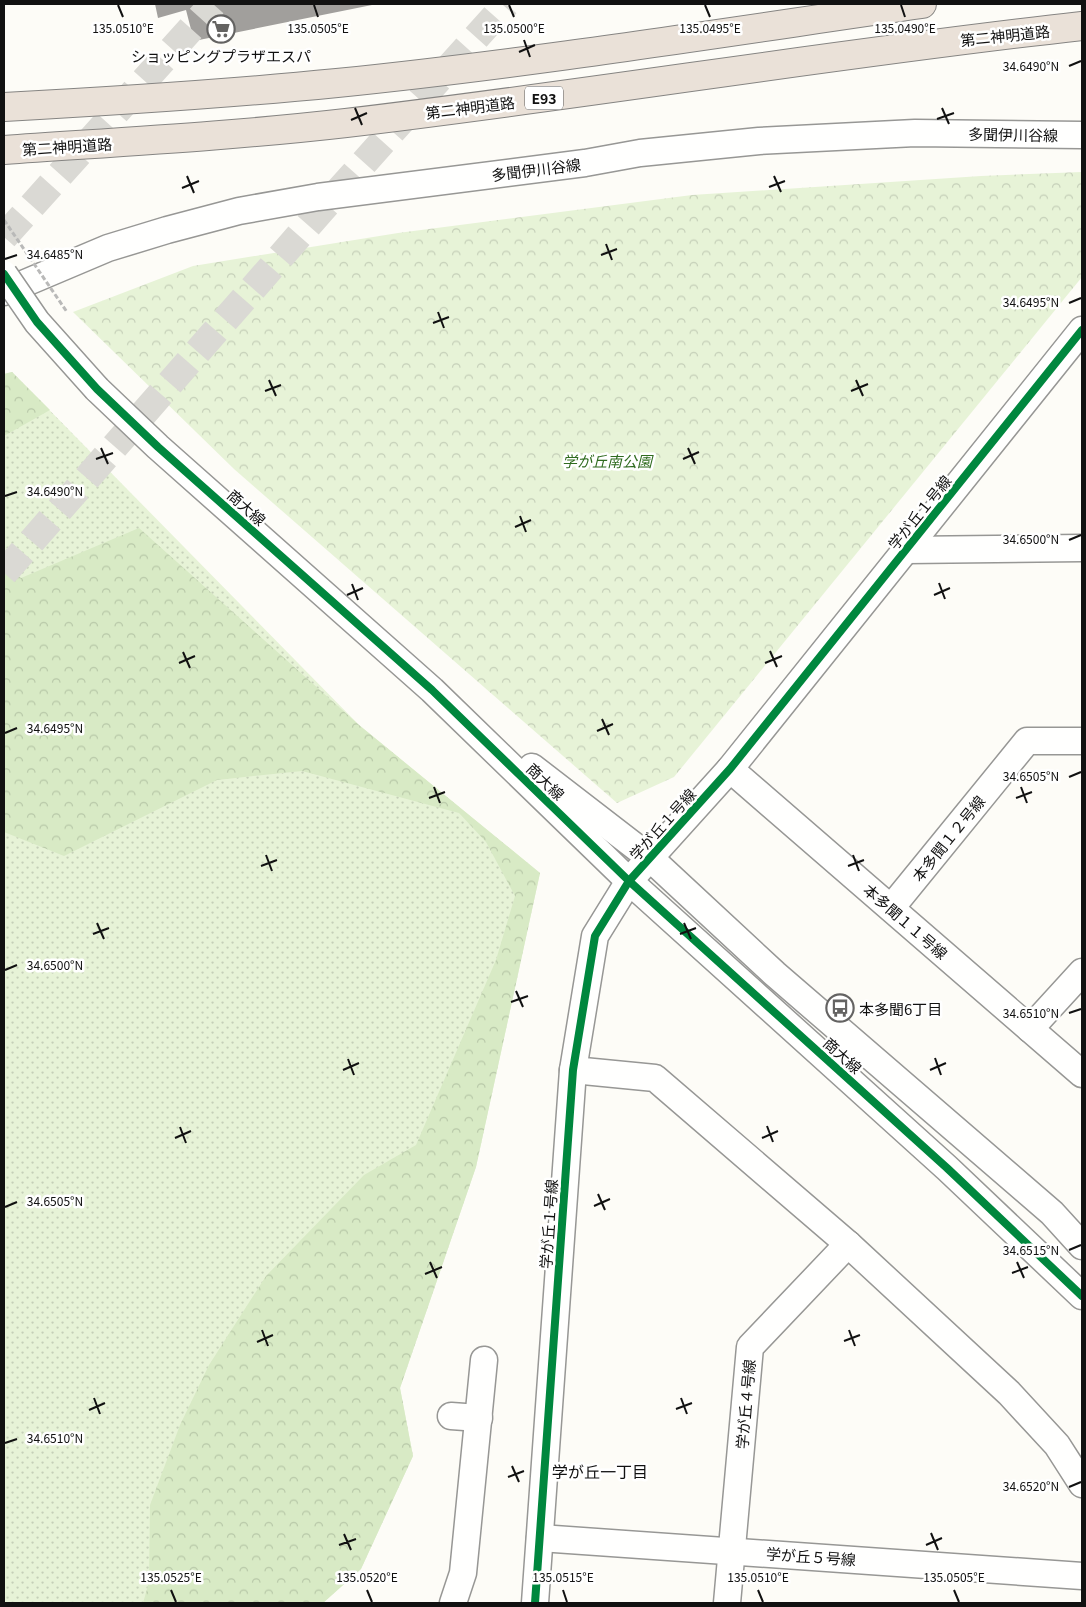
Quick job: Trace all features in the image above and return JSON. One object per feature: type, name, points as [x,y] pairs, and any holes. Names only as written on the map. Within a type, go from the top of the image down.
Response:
[{"type":"highway","points":[[4,107],[167,97],[337,83],[522,61],[922,4]]},
{"type":"highway","name":"第二神明道路","points":[[4,150],[174,139],[344,123],[529,100],[958,40],[1082,26]]},
{"type":"highway","points":[[4,95],[47,94],[167,97]]},
{"type":"street","name":"多聞伊川谷線","points":[[4,292],[108,248],[167,230],[239,211],[318,197],[586,163],[640,154],[759,141],[849,138],[915,133],[1082,134]]},
{"type":"street","name":"商大線","points":[[4,274],[37,322],[97,389],[158,447],[432,690],[629,881],[947,1168],[1082,1296]]},
{"type":"street","name":"学が丘１号線","points":[[536,1603],[573,1070],[595,936],[629,881],[730,769],[1082,330]]},
{"type":"street","points":[[906,550],[1082,548]]},
{"type":"street","name":"商大線","points":[[432,690],[650,858],[776,974],[1052,1213],[1082,1246]]},
{"type":"street","name":"本多聞１２号線","points":[[891,908],[1027,741],[1082,741]]},
{"type":"street","name":"本多聞１１号線","points":[[730,769],[1082,1074]]},
{"type":"street","points":[[1030,1029],[1082,972]]},
{"type":"street","points":[[573,1070],[656,1078],[848,1244],[1009,1392],[1057,1445],[1082,1484]]},
{"type":"street","name":"学が丘４号線","points":[[727,1603],[730,1550],[750,1347],[848,1244]]},
{"type":"street","points":[[453,1603],[463,1573],[484,1360]]},
{"type":"street","points":[[451,1416],[478,1418]]},
{"type":"street","name":"学が丘５号線","points":[[540,1538],[1082,1576]]},
{"type":"path","points":[[4,220],[69,316]]},
{"type":"green space","name":"学が丘南公園","points":[[1082,172],[1082,277],[674,777],[617,803],[234,469],[73,312],[193,266],[398,233],[692,195],[981,176]]},
{"type":"green space","points":[[12,372],[359,725],[540,873],[476,1167],[400,1388],[413,1456],[361,1569],[323,1603],[4,1603],[4,374]]},
{"type":"green space","points":[[12,372],[50,410],[4,436],[4,374]]},
{"type":"green space","points":[[139,528],[359,725],[540,873],[476,1167],[400,1388],[413,1456],[361,1569],[323,1603],[143,1603],[149,1582],[150,1505],[180,1425],[209,1365],[266,1276],[364,1175],[416,1145],[496,960],[515,896],[486,842],[459,813],[302,771],[217,780],[64,856],[4,832],[4,563],[21,578]]},
{"type":"building","name":"ショッピングプラザエスパ","points":[[155,4],[372,5],[194,41],[186,10],[158,18]]},
{"type":"tunnel","points":[[4,237],[213,4]]},
{"type":"tunnel","points":[[4,573],[318,214],[506,4]]},
{"type":"cycle path","points":[[4,274],[37,322],[97,389],[158,447],[432,690],[629,881],[947,1168],[1082,1296]]},
{"type":"cycle path","points":[[535,1603],[573,1070],[595,936],[629,881],[730,769],[1082,330]]},
{"type":"place","name":"ショッピングプラザエスパ","points":[[221,29]]},
{"type":"place","name":"本多聞6丁目","points":[[840,1008]]},
{"type":"district","name":"学が丘一丁目","points":[[600,1471]]}]
